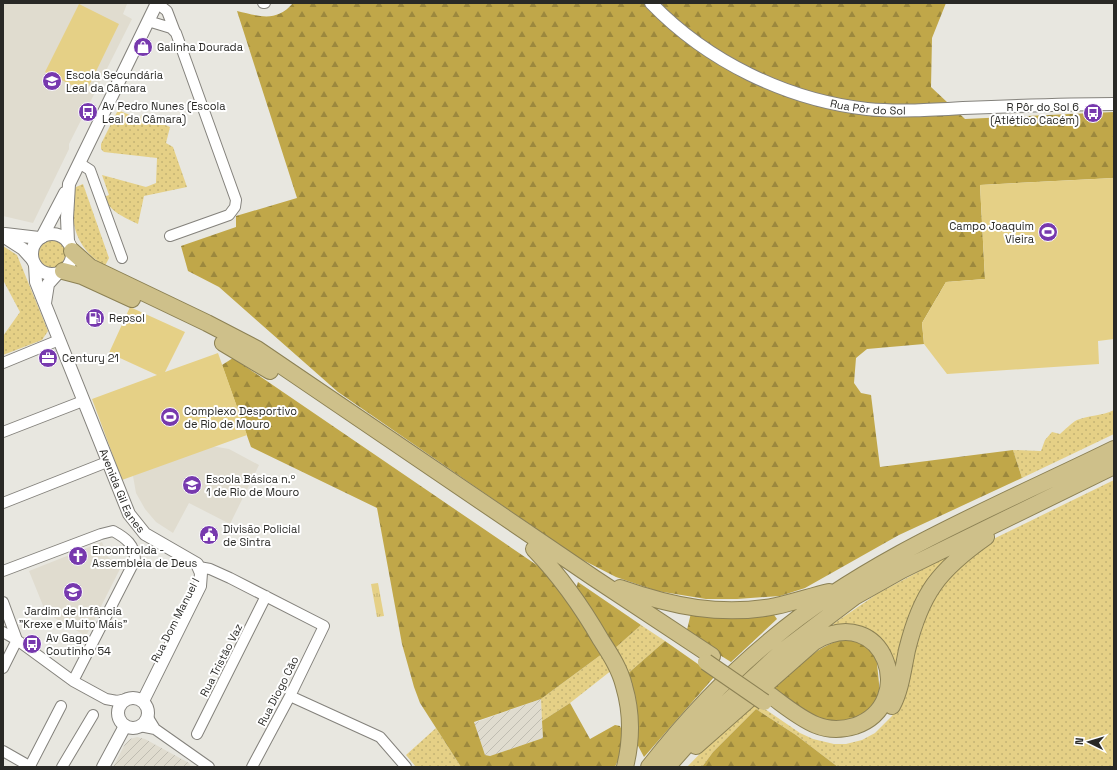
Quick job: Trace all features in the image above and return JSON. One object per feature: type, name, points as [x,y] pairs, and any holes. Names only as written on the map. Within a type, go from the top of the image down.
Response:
[{"type":"highway","points":[[70,246],[90,266],[257,349],[594,578],[767,698],[810,731],[831,738],[852,737],[876,725],[889,711],[895,700],[917,615],[933,585],[949,565],[961,554],[1034,504]]},
{"type":"highway","points":[[60,272],[82,276],[206,334],[258,363],[534,549],[709,659]]},
{"type":"highway","points":[[649,767],[717,689],[772,639],[844,587],[895,558],[966,521],[1114,449]]},
{"type":"highway","points":[[667,767],[714,714],[780,653],[854,597],[902,570],[1114,466]]},
{"type":"highway","points":[[534,549],[556,572],[591,623],[622,677],[630,722],[630,736],[625,767]]},
{"type":"highway","points":[[594,578],[660,602],[719,611],[776,606],[844,587]]},
{"type":"highway","points":[[670,767],[814,642],[826,636],[843,632],[859,634],[874,642],[887,660],[888,688],[882,706],[868,720],[852,727],[838,729],[816,725],[767,698]]},
{"type":"street","points":[[33,262],[33,247],[53,218],[157,3],[167,11],[176,33],[224,165],[236,204],[234,210],[229,215],[170,236]]},
{"type":"street","name":"Rua Pôr do Sol","points":[[651,3],[695,41],[725,61],[752,76],[804,96],[845,106],[886,110],[922,111],[961,108],[1114,104]]},
{"type":"street","points":[[148,21],[172,28],[176,33]]},
{"type":"street","points":[[79,163],[90,170],[122,258]]},
{"type":"street","points":[[45,303],[47,288],[60,272],[71,262],[67,218],[69,184]]},
{"type":"street","points":[[3,234],[41,237],[55,234],[61,236],[70,246]]},
{"type":"street","points":[[3,234],[19,246],[43,272],[60,272]]},
{"type":"street","name":"Avenida Gil Eanes","points":[[33,262],[36,282],[107,462],[125,506],[139,528],[154,540],[195,562],[199,567],[210,569],[324,626]]},
{"type":"street","points":[[3,363],[59,340]]},
{"type":"street","points":[[3,432],[83,401]]},
{"type":"street","points":[[3,502],[107,462]]},
{"type":"street","points":[[3,571],[101,534],[113,531],[129,542],[135,553],[135,560],[73,681]]},
{"type":"street","name":"Rua Dom Manuel I","points":[[134,699],[195,583],[199,567]]},
{"type":"street","name":"Rua Tristão Vaz","points":[[197,734],[266,596]]},
{"type":"street","points":[[3,668],[17,640],[5,607]]},
{"type":"street","name":"Rua Diogo Cão","points":[[252,767],[290,696],[324,626]]},
{"type":"street","points":[[3,632],[17,640],[73,681],[106,699],[134,699],[148,710],[144,723],[140,726]]},
{"type":"street","points":[[290,696],[380,737],[406,767]]},
{"type":"street","points":[[134,699],[120,706],[118,715],[125,726],[130,728],[140,726],[155,729]]},
{"type":"street","points":[[3,751],[30,767],[61,706]]},
{"type":"street","points":[[62,767],[93,715]]},
{"type":"street","points":[[147,716],[155,729],[202,765]]},
{"type":"street","points":[[103,767],[125,726]]},
{"type":"shaded area","name":"Escola Secundária Leal da Câmara","points":[[3,3],[139,3],[127,4],[123,14],[132,19],[69,144],[69,149],[33,223],[3,216]]},
{"type":"shaded area","name":"Escola Básica n.º 1 de Rio de Mouro","points":[[205,445],[229,449],[259,465],[230,524],[189,503],[173,533],[156,522],[145,509],[136,493],[133,476]]},
{"type":"shaded area","name":"Jardim de Infância \"Krexe e Muito Mais\"","points":[[102,542],[108,557],[121,567],[86,636],[46,613],[29,571]]},
{"type":"shaded area","points":[[541,699],[543,738],[490,756],[485,755],[474,723]]},
{"type":"shaded area","points":[[137,737],[145,739],[189,763],[191,767],[113,767],[125,744],[130,739]]},
{"type":"green space","points":[[293,3],[946,3],[932,38],[931,87],[965,119],[1114,112],[1114,178],[980,185],[985,279],[946,282],[922,323],[924,344],[867,349],[856,358],[854,383],[861,393],[871,395],[880,467],[1013,450],[1022,478],[899,535],[805,588],[780,596],[737,599],[706,599],[657,591],[616,577],[577,557],[338,392],[219,287],[188,271],[181,246],[236,227],[236,216],[297,198],[237,11],[260,16],[274,16],[287,9]]},
{"type":"green space","points":[[79,4],[119,24],[86,92],[45,72]]},
{"type":"green space","points":[[118,110],[139,119],[142,115],[170,127],[166,143],[173,147],[187,187],[144,196],[138,224],[118,214],[110,207],[104,197],[109,195],[102,175],[146,187],[156,183],[157,158],[104,152],[101,149],[101,144]]},
{"type":"green space","name":"Campo Joaquim Vieira","points":[[1114,178],[1114,339],[1098,341],[1099,364],[947,374],[924,344],[922,323],[946,282],[985,279],[980,185]]},
{"type":"green space","points":[[83,184],[109,258],[105,266],[87,252],[81,243],[74,224],[74,191],[76,187]]},
{"type":"green space","points":[[51,238],[57,239],[65,247],[65,259],[57,267],[51,268],[45,267],[37,259],[36,253],[37,247],[45,239]]},
{"type":"green space","points":[[3,246],[17,255],[48,331],[42,340],[3,355],[3,336],[20,312],[3,280]]},
{"type":"green space","name":"Complexo Desportivo de Rio de Mouro","points":[[130,307],[185,332],[165,372],[218,353],[247,435],[122,480],[92,399],[157,375],[109,353]]},
{"type":"green space","points":[[233,358],[544,570],[560,587],[602,654],[541,699],[474,722],[485,755],[490,756],[543,738],[542,721],[570,703],[590,739],[615,725],[620,726],[623,741],[621,752],[615,767],[461,767],[420,703],[414,687],[402,644],[377,508],[251,447],[222,365]]},
{"type":"green space","points":[[1114,410],[1114,434],[1022,478],[1013,450],[1041,451],[1045,440],[1052,432],[1060,434],[1077,420]]},
{"type":"green space","points":[[1114,480],[1114,767],[838,767],[796,735],[756,709],[713,752],[702,767],[687,767],[752,700],[800,733],[813,739],[834,744],[846,744],[862,740],[875,733],[892,716],[901,699],[932,595],[983,544]]},
{"type":"green space","points":[[946,557],[948,558],[894,687],[893,671],[833,624],[877,594]]},
{"type":"green space","points":[[578,582],[641,625],[613,650],[575,592]]},
{"type":"green space","points":[[378,583],[384,616],[377,617],[371,584]]},
{"type":"green space","points":[[772,612],[777,619],[731,662],[686,634],[691,613]]},
{"type":"green space","points":[[641,625],[665,641],[625,676],[613,650]]},
{"type":"green space","points":[[844,639],[858,641],[876,654],[880,693],[870,710],[847,722],[823,722],[772,690],[814,653]]},
{"type":"green space","points":[[665,641],[715,676],[644,757],[636,742],[625,676]]},
{"type":"green space","points":[[602,654],[612,670],[570,703],[542,721],[541,699]]},
{"type":"green space","points":[[756,709],[796,735],[838,767],[702,767],[713,752]]},
{"type":"green space","points":[[436,728],[461,767],[416,767],[406,755]]},
{"type":"place","name":"Galinha Dourada","points":[[143,47]]},
{"type":"place","name":"Escola Secundária Leal da Câmara","points":[[52,81]]},
{"type":"place","name":"Av Pedro Nunes (Escola Leal da Câmara)","points":[[88,112]]},
{"type":"place","name":"R Pôr do Sol 6 (Atlético Cacém)","points":[[1093,113]]},
{"type":"place","name":"Campo Joaquim Vieira","points":[[1048,232]]},
{"type":"place","name":"Repsol","points":[[95,318]]},
{"type":"place","name":"Century 21","points":[[48,358]]},
{"type":"place","name":"Complexo Desportivo de Rio de Mouro","points":[[170,417]]},
{"type":"place","name":"Escola Básica n.º 1 de Rio de Mouro","points":[[192,485]]},
{"type":"place","name":"Divisão Policial de Sintra","points":[[209,535]]},
{"type":"place","name":"EncontroIda - Assembleia de Deus","points":[[78,556]]},
{"type":"place","name":"Jardim de Infância \"Krexe e Muito Mais\"","points":[[73,592]]},
{"type":"place","name":"Av Gago Coutinho 54","points":[[32,644]]}]
